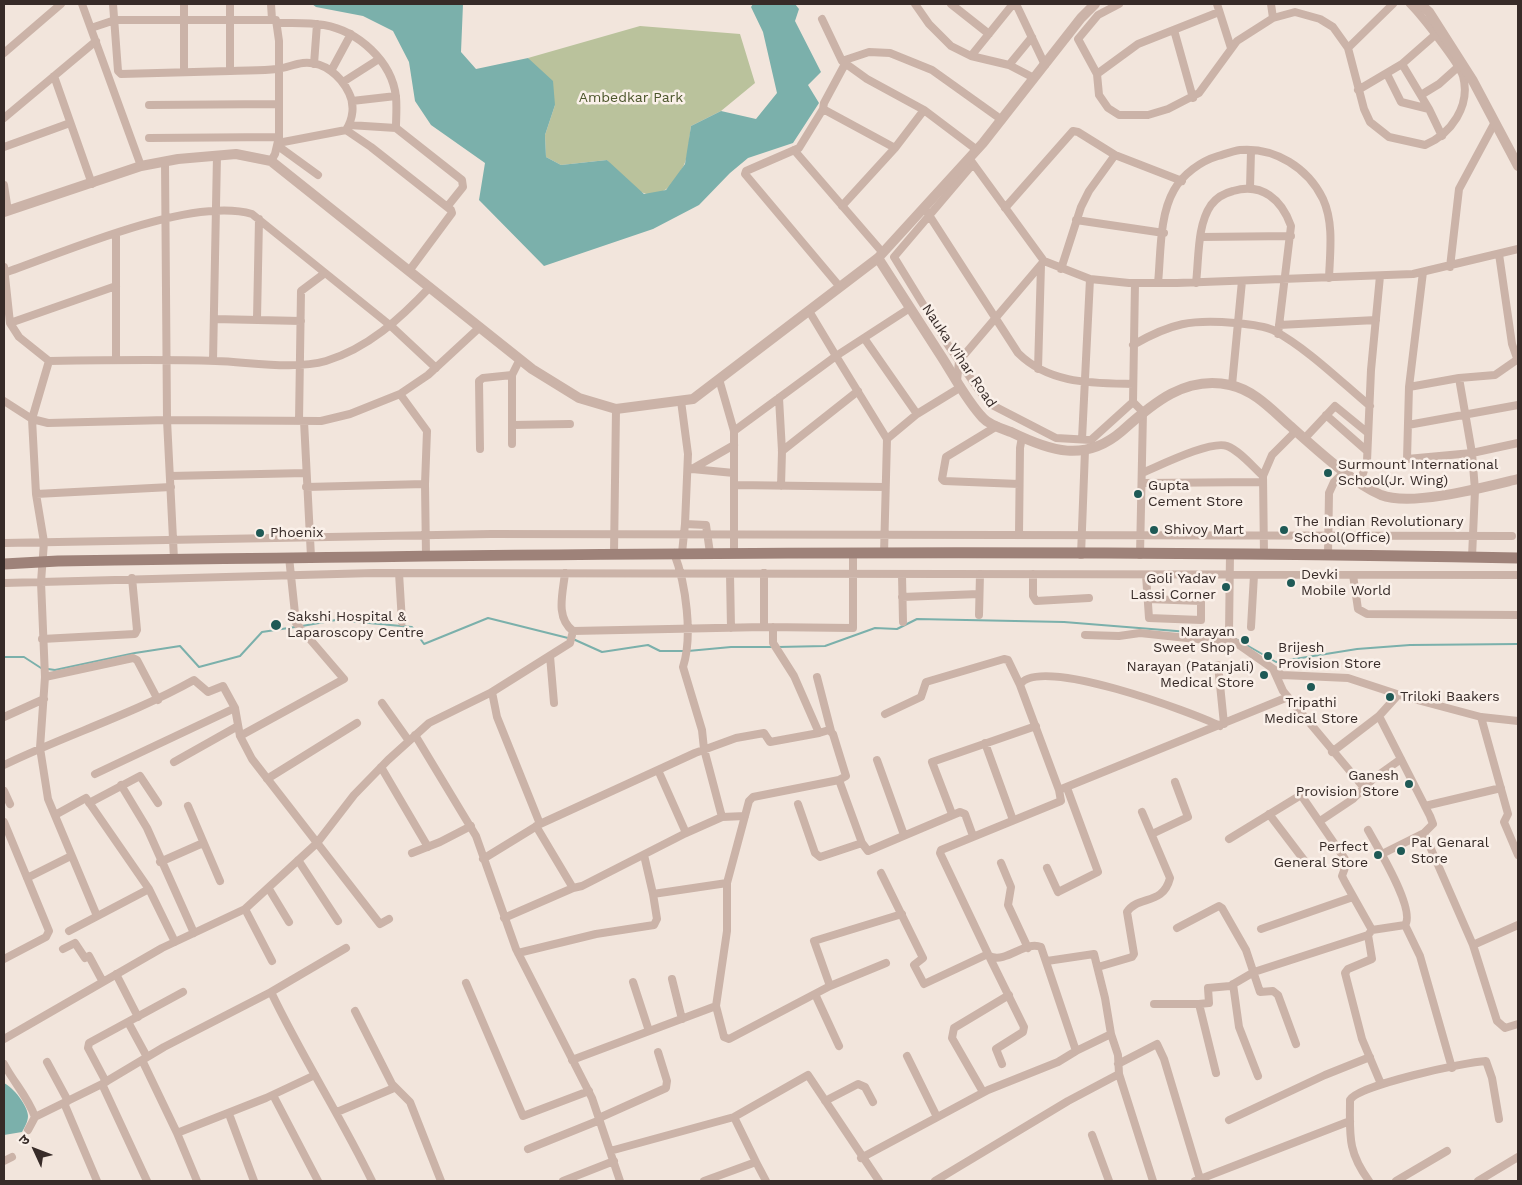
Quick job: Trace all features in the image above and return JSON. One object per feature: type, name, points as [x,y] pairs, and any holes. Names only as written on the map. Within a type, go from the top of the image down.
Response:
[{"type":"main road","points":[[4,564],[174,559],[614,553],[1230,554],[1518,558]]},
{"type":"street","points":[[4,53],[61,4]]},
{"type":"street","points":[[82,4],[141,166]]},
{"type":"street","points":[[113,4],[119,73],[278,69],[304,63],[314,64],[331,71],[343,82],[352,101],[353,109],[348,128]]},
{"type":"street","points":[[184,4],[184,72]]},
{"type":"street","points":[[230,4],[230,71]]},
{"type":"street","points":[[271,4],[278,69],[278,142],[271,161]]},
{"type":"street","points":[[915,4],[929,24],[950,46],[971,56],[1009,65],[1034,78]]},
{"type":"street","points":[[951,4],[989,34]]},
{"type":"street","points":[[971,56],[1014,4],[1045,65]]},
{"type":"street","points":[[1095,4],[1081,18],[977,150],[971,161],[927,212],[894,257],[959,361],[978,389],[992,405],[1056,438],[1083,444],[1133,402]]},
{"type":"street","points":[[1119,4],[1098,15],[1078,40],[1097,74],[1102,101],[1108,108],[1119,115],[1148,115],[1193,98],[1204,89],[1231,48],[1248,33],[1273,18],[1295,12],[1320,19],[1333,27],[1348,48],[1366,116],[1374,126],[1383,133],[1425,145],[1442,136],[1458,118],[1463,103],[1464,78],[1435,35],[1410,4]]},
{"type":"street","points":[[1272,4],[1273,18]]},
{"type":"street","points":[[1348,48],[1393,4]]},
{"type":"street","points":[[1420,4],[1428,12],[1474,81],[1494,124],[1518,166]]},
{"type":"street","points":[[1097,74],[1138,44],[1174,30],[1218,8],[1231,48]]},
{"type":"street","points":[[91,28],[113,20],[184,19],[274,21],[334,27],[351,34],[379,59],[386,69],[396,96],[396,128]]},
{"type":"street","points":[[822,19],[844,63],[868,79],[924,110],[977,150]]},
{"type":"street","points":[[314,64],[317,24]]},
{"type":"street","points":[[1174,30],[1193,98]]},
{"type":"street","points":[[331,71],[351,34]]},
{"type":"street","points":[[1358,90],[1402,64],[1435,35]]},
{"type":"street","points":[[1009,65],[1032,37]]},
{"type":"street","points":[[4,118],[96,41]]},
{"type":"street","points":[[840,287],[745,174],[746,170],[799,148],[823,110],[831,88],[844,63],[869,52],[890,53],[932,70],[1002,120]]},
{"type":"street","points":[[343,82],[379,59]]},
{"type":"street","points":[[1402,64],[1429,109],[1442,136]]},
{"type":"street","points":[[1421,95],[1439,84],[1458,67]]},
{"type":"street","points":[[1387,74],[1401,102],[1429,109]]},
{"type":"street","points":[[54,76],[92,184]]},
{"type":"street","points":[[352,101],[396,96]]},
{"type":"street","points":[[149,105],[277,104]]},
{"type":"street","points":[[823,110],[894,148]]},
{"type":"street","points":[[842,206],[894,148],[924,110]]},
{"type":"street","points":[[4,146],[70,123]]},
{"type":"street","points":[[1450,267],[1459,189],[1494,124]]},
{"type":"street","points":[[348,128],[448,207],[452,213],[409,271]]},
{"type":"street","points":[[149,138],[278,142],[348,128],[396,128],[462,180],[463,187],[448,207]]},
{"type":"street","points":[[1006,208],[1073,131],[1078,132],[1115,154],[1182,181]]},
{"type":"street","points":[[278,142],[318,175]]},
{"type":"street","points":[[794,150],[842,206],[881,256]]},
{"type":"street","points":[[1158,283],[1166,213],[1171,198],[1192,170],[1209,159],[1240,150],[1264,151],[1284,158],[1308,178],[1316,188],[1323,200],[1328,219],[1329,278]]},
{"type":"street","points":[[1250,188],[1251,150]]},
{"type":"street","points":[[4,185],[6,211],[92,184],[141,166],[178,158],[236,154],[271,161],[520,359],[579,398],[616,409],[693,399],[881,256],[927,212]]},
{"type":"street","points":[[1061,269],[1076,220],[1089,191],[1115,154]]},
{"type":"street","points":[[213,361],[217,155]]},
{"type":"street","points":[[971,161],[1006,208],[1042,263],[1038,369]]},
{"type":"street","points":[[165,162],[167,420],[174,559]]},
{"type":"street","points":[[1196,283],[1203,221],[1212,204],[1223,194],[1250,188],[1263,191],[1286,210],[1291,226],[1278,334]]},
{"type":"street","points":[[4,273],[165,218],[215,210],[237,210],[252,214],[390,326],[436,368]]},
{"type":"street","points":[[927,212],[1018,352],[1030,365],[1071,381],[1133,384]]},
{"type":"street","points":[[256,320],[259,220]]},
{"type":"street","points":[[1076,220],[1164,233]]},
{"type":"street","points":[[116,234],[116,360]]},
{"type":"street","points":[[1201,237],[1291,236]]},
{"type":"street","points":[[1042,263],[1090,279],[1135,283],[1196,283],[1380,276],[1423,272],[1518,249]]},
{"type":"street","points":[[1409,387],[1459,378],[1495,375],[1518,360],[1512,344],[1499,254]]},
{"type":"street","name":"Nauka Vihar Road","points":[[881,256],[910,308],[984,420],[1062,452],[1083,444],[1092,449],[1119,433],[1169,393],[1189,386],[1220,384],[1232,385],[1258,399],[1360,483],[1382,495],[1409,499],[1476,490],[1518,479]]},
{"type":"street","points":[[887,439],[917,414],[959,384],[959,361],[1042,263]]},
{"type":"street","points":[[4,267],[10,323],[19,338],[49,361],[213,361],[300,364],[336,358],[366,343],[390,326],[430,287]]},
{"type":"street","points":[[1423,272],[1414,333],[1409,387],[1407,459],[1472,453],[1518,443]]},
{"type":"street","points":[[311,557],[308,536],[302,421],[300,364],[301,291],[325,273]]},
{"type":"street","points":[[1360,483],[1367,461],[1380,276]]},
{"type":"street","points":[[1081,554],[1085,382],[1090,279]]},
{"type":"street","points":[[1232,385],[1242,281]]},
{"type":"street","points":[[1135,283],[1133,402],[1143,412],[1142,534],[1140,555]]},
{"type":"street","points":[[10,323],[116,286]]},
{"type":"street","points":[[734,431],[836,356],[910,308]]},
{"type":"street","points":[[809,311],[887,439],[884,554]]},
{"type":"street","points":[[214,318],[301,320]]},
{"type":"street","points":[[1133,344],[1156,332],[1185,322],[1209,320],[1238,323],[1271,330],[1298,346],[1370,406]]},
{"type":"street","points":[[1279,325],[1376,320]]},
{"type":"street","points":[[4,401],[32,419],[48,423],[167,420],[321,421],[350,414],[400,394],[436,368],[480,327]]},
{"type":"street","points":[[864,338],[917,414]]},
{"type":"street","points":[[512,444],[512,375],[520,359]]},
{"type":"street","points":[[49,361],[32,419],[36,494],[44,542],[41,582],[45,677],[40,748],[48,799],[97,916]]},
{"type":"street","points":[[480,449],[479,381],[483,378],[512,375]]},
{"type":"street","points":[[1459,378],[1472,453],[1476,490],[1472,557]]},
{"type":"street","points":[[719,379],[734,431],[734,554]]},
{"type":"street","points":[[782,451],[858,391]]},
{"type":"street","points":[[400,394],[427,431],[425,484],[426,556]]},
{"type":"street","points":[[779,398],[782,451],[781,486]]},
{"type":"street","points":[[681,401],[690,469],[685,524],[678,553],[683,575],[686,628],[686,648],[683,667],[702,730],[704,749],[722,817]]},
{"type":"street","points":[[984,420],[992,405]]},
{"type":"street","points":[[1408,425],[1518,405]]},
{"type":"street","points":[[1305,438],[1336,406],[1368,432]]},
{"type":"street","points":[[614,553],[616,409]]},
{"type":"street","points":[[1326,415],[1367,451]]},
{"type":"street","points":[[512,425],[570,424]]},
{"type":"street","points":[[997,426],[946,456],[942,479],[944,481],[1019,484]]},
{"type":"street","points":[[1264,555],[1263,479],[1272,455],[1296,432]]},
{"type":"street","points":[[1018,534],[1022,437]]},
{"type":"street","points":[[690,469],[734,445]]},
{"type":"street","points":[[1142,473],[1207,448],[1224,445],[1237,452],[1263,479]]},
{"type":"street","points":[[690,469],[734,473]]},
{"type":"street","points":[[1328,555],[1329,493],[1334,482],[1345,471]]},
{"type":"street","points":[[170,476],[306,474]]},
{"type":"street","points":[[1142,483],[1263,479]]},
{"type":"street","points":[[306,487],[425,484]]},
{"type":"street","points":[[734,485],[885,487]]},
{"type":"street","points":[[36,494],[171,487]]},
{"type":"street","points":[[685,524],[706,525],[710,553]]},
{"type":"street","points":[[4,543],[425,534],[614,533],[1512,536]]},
{"type":"street","points":[[4,1039],[175,942],[245,910],[317,843],[354,795],[381,767],[429,723],[492,692],[550,656],[572,637],[686,628],[853,628],[853,554]]},
{"type":"street","points":[[1230,554],[1232,639]]},
{"type":"street","points":[[240,736],[344,679],[296,623],[289,557]]},
{"type":"street","points":[[399,573],[402,622]]},
{"type":"street","points":[[4,583],[132,578],[399,573],[1518,575]]},
{"type":"street","points":[[565,573],[561,614],[572,637]]},
{"type":"street","points":[[764,573],[764,627]]},
{"type":"street","points":[[730,574],[731,628]]},
{"type":"street","points":[[979,616],[980,574]]},
{"type":"street","points":[[1033,574],[1033,596],[1036,601],[1089,598]]},
{"type":"street","points":[[902,575],[902,622]]},
{"type":"street","points":[[1146,575],[1147,616],[1150,619],[1201,620],[1201,601],[1148,599]]},
{"type":"street","points":[[1251,627],[1254,575]]},
{"type":"street","points":[[1353,575],[1358,609],[1367,614],[1518,615]]},
{"type":"street","points":[[42,639],[135,634],[137,630],[132,578]]},
{"type":"street","points":[[902,597],[980,594]]},
{"type":"street","points":[[773,627],[774,646],[794,676],[819,733]]},
{"type":"street","points":[[1085,634],[1119,636],[1140,633],[1232,639],[1282,675],[1348,678],[1398,695],[1481,716],[1518,720]]},
{"type":"street","points":[[550,656],[554,703]]},
{"type":"street","points":[[45,677],[132,658],[137,660],[158,700]]},
{"type":"street","points":[[885,714],[921,697],[926,682],[1004,659],[1008,660],[1020,684],[1059,790],[1061,801],[945,848],[940,853],[1024,1030],[996,1048],[1002,1064]]},
{"type":"street","points":[[1218,665],[1222,725]]},
{"type":"street","points":[[1274,671],[1288,697],[1332,752],[1365,789]]},
{"type":"street","points":[[1020,684],[1028,679],[1043,676],[1077,678],[1175,707],[1222,725]]},
{"type":"street","points":[[817,677],[831,731],[846,776],[839,780],[753,797],[749,801],[727,883],[728,931],[716,1006],[724,1037],[727,1039],[830,986],[886,962]]},
{"type":"street","points":[[4,766],[40,748],[158,700],[194,680],[208,692],[222,686],[235,708],[240,736],[252,759],[380,924],[388,919]]},
{"type":"street","points":[[492,692],[497,716],[538,825],[573,888]]},
{"type":"street","points":[[1332,752],[1379,716],[1398,695]]},
{"type":"street","points":[[1059,790],[1288,697]]},
{"type":"street","points":[[4,718],[44,699]]},
{"type":"street","points":[[382,703],[409,741]]},
{"type":"street","points":[[95,774],[235,708]]},
{"type":"street","points":[[1379,716],[1433,824],[1424,834],[1382,854]]},
{"type":"street","points":[[1481,716],[1508,814],[1504,822],[1518,855]]},
{"type":"street","points":[[267,779],[357,723]]},
{"type":"street","points":[[174,762],[238,726]]},
{"type":"street","points":[[952,814],[932,762],[1036,726]]},
{"type":"street","points":[[484,859],[538,825],[704,749],[750,734],[764,733],[770,742],[831,731]]},
{"type":"street","points":[[415,735],[471,826],[518,952],[589,1091],[620,1181]]},
{"type":"street","points":[[985,743],[1013,820]]},
{"type":"street","points":[[1320,821],[1365,789],[1401,759]]},
{"type":"street","points":[[877,760],[904,835]]},
{"type":"street","points":[[381,767],[428,847]]},
{"type":"street","points":[[658,770],[686,833]]},
{"type":"street","points":[[89,803],[140,776],[158,803]]},
{"type":"street","points":[[839,780],[862,843],[868,851],[960,812],[965,814],[973,836]]},
{"type":"street","points":[[1152,834],[1188,817],[1175,782]]},
{"type":"street","points":[[121,785],[147,828],[160,862],[194,933]]},
{"type":"street","points":[[1047,868],[1058,892],[1098,872],[1067,788]]},
{"type":"street","points":[[1425,806],[1501,788]]},
{"type":"street","points":[[4,791],[10,804]]},
{"type":"street","points":[[1228,839],[1301,796],[1345,859],[1346,865],[1342,876],[1370,932],[1372,959],[1348,969],[1345,973],[1362,1039],[1381,1084]]},
{"type":"street","points":[[55,815],[86,798],[149,889],[175,942]]},
{"type":"street","points":[[798,804],[817,856],[820,857],[862,843]]},
{"type":"street","points":[[188,806],[220,881]]},
{"type":"street","points":[[1098,967],[1132,957],[1134,954],[1127,912],[1131,907],[1156,898],[1168,884],[1170,878],[1142,812]]},
{"type":"street","points":[[1269,814],[1307,864]]},
{"type":"street","points":[[504,918],[573,888],[582,886],[686,833],[722,817],[745,816]]},
{"type":"street","points":[[4,822],[48,934],[4,959]]},
{"type":"street","points":[[412,853],[471,826]]},
{"type":"street","points":[[1368,830],[1403,898],[1408,916],[1406,925],[1420,956],[1452,1068]]},
{"type":"street","points":[[1424,834],[1472,945],[1497,1021],[1505,1028],[1518,1024]]},
{"type":"street","points":[[160,862],[203,843]]},
{"type":"street","points":[[518,952],[596,934],[654,925],[657,918],[644,855]]},
{"type":"street","points":[[27,878],[71,856]]},
{"type":"street","points":[[298,860],[338,921]]},
{"type":"street","points":[[1001,863],[1011,887],[1008,905],[1028,948]]},
{"type":"street","points":[[881,873],[923,958],[914,965],[925,985],[988,955],[1002,957],[1035,946],[1041,948],[1076,1051]]},
{"type":"street","points":[[653,894],[727,883]]},
{"type":"street","points":[[69,931],[149,889]]},
{"type":"street","points":[[269,889],[289,922]]},
{"type":"street","points":[[1261,929],[1353,897]]},
{"type":"street","points":[[1176,928],[1221,907],[1246,950],[1255,972],[1260,993],[1273,992],[1278,995],[1296,1044]]},
{"type":"street","points":[[245,910],[272,961]]},
{"type":"street","points":[[830,986],[814,941],[902,914]]},
{"type":"street","points":[[1154,1004],[1209,1003],[1208,988],[1233,984],[1255,972],[1370,932],[1406,925]]},
{"type":"street","points":[[1472,945],[1518,925]]},
{"type":"street","points":[[63,949],[75,943],[85,958],[88,956],[103,982]]},
{"type":"street","points":[[28,1130],[35,1117],[104,1083],[145,1058],[272,992],[346,948]]},
{"type":"street","points":[[1047,961],[1093,953],[1098,967],[1119,1074],[1153,1181]]},
{"type":"street","points":[[116,974],[138,1017]]},
{"type":"street","points":[[672,979],[682,1019]]},
{"type":"street","points":[[633,982],[649,1032]]},
{"type":"street","points":[[466,983],[523,1116],[589,1091]]},
{"type":"street","points":[[1233,984],[1239,1027],[1258,1076]]},
{"type":"street","points":[[147,1181],[88,1046],[183,992]]},
{"type":"street","points":[[272,992],[372,1181]]},
{"type":"street","points":[[815,994],[840,1046]]},
{"type":"street","points":[[984,1092],[952,1038],[952,1033],[954,1028],[1008,996]]},
{"type":"street","points":[[1199,1004],[1216,1073]]},
{"type":"street","points":[[572,1060],[716,1006]]},
{"type":"street","points":[[355,1011],[394,1088],[410,1102],[441,1181]]},
{"type":"street","points":[[128,1022],[197,1181]]},
{"type":"street","points":[[861,1158],[984,1092],[1058,1062],[1111,1034]]},
{"type":"street","points":[[1118,1064],[1157,1044],[1164,1059],[1197,1180],[1350,1121]]},
{"type":"street","points":[[528,1149],[666,1088],[667,1081],[658,1052]]},
{"type":"street","points":[[907,1056],[937,1117]]},
{"type":"street","points":[[1229,1120],[1325,1075],[1370,1057]]},
{"type":"street","points":[[1369,1181],[1354,1158],[1350,1142],[1351,1098],[1381,1084],[1486,1061],[1492,1078],[1499,1119]]},
{"type":"street","points":[[47,1062],[66,1102],[97,1181]]},
{"type":"street","points":[[4,1064],[12,1080],[29,1101],[35,1117]]},
{"type":"street","points":[[935,1181],[1068,1101],[1119,1074]]},
{"type":"street","points":[[177,1133],[229,1114],[315,1075]]},
{"type":"street","points":[[610,1151],[734,1117],[806,1075],[810,1077],[861,1158],[879,1181]]},
{"type":"street","points":[[825,1101],[858,1084],[865,1087],[873,1102]]},
{"type":"street","points":[[337,1112],[394,1088]]},
{"type":"street","points":[[273,1095],[318,1181]]},
{"type":"street","points":[[229,1114],[254,1181]]},
{"type":"street","points":[[734,1117],[766,1181]]},
{"type":"street","points":[[1092,1135],[1110,1181]]},
{"type":"street","points":[[1396,1181],[1447,1151]]},
{"type":"street","points":[[4,1162],[12,1157]]},
{"type":"street","points":[[1478,1181],[1518,1157]]},
{"type":"street","points":[[563,1181],[614,1161]]},
{"type":"street","points":[[707,1181],[756,1162]]},
{"type":"green space","name":"Ambedkar Park","points":[[640,26],[740,34],[755,83],[721,111],[691,126],[684,165],[675,180],[665,190],[656,194],[646,194],[636,189],[626,182],[607,160],[561,165],[546,157],[545,135],[555,105],[528,58]]},
{"type":"water","points":[[312,4],[463,4],[461,52],[476,69],[528,58],[553,81],[555,105],[545,135],[546,157],[561,165],[607,160],[644,194],[666,190],[685,164],[691,126],[721,111],[756,119],[777,93],[763,32],[751,7],[753,4],[795,4],[799,9],[795,21],[821,72],[808,85],[819,103],[793,143],[748,158],[730,173],[699,205],[653,229],[544,266],[479,200],[485,163],[431,125],[415,101],[409,62],[393,31],[363,16],[316,7]]},
{"type":"water","points":[[4,1083],[12,1088],[26,1107],[28,1116],[22,1132],[4,1135]]},
{"type":"waterway","points":[[302,626],[336,620],[412,627],[424,644],[488,618],[568,638]]},
{"type":"waterway","points":[[778,647],[825,646],[875,628],[897,629],[917,619],[1064,622],[1226,635]]},
{"type":"waterway","points":[[48,669],[55,670],[135,653],[180,646],[199,667],[240,656],[262,632],[295,627]]},
{"type":"waterway","points":[[573,639],[602,652],[648,645],[660,651],[683,651]]},
{"type":"waterway","points":[[1236,639],[1276,662],[1357,649],[1410,645],[1518,644]]},
{"type":"waterway","points":[[688,651],[731,647],[773,647]]},
{"type":"waterway","points":[[4,657],[24,657],[41,668]]},
{"type":"place","name":"Surmount International School(Jr. Wing)","points":[[1328,473]]},
{"type":"place","name":"Gupta Cement Store","points":[[1138,494]]},
{"type":"place","name":"Shivoy Mart","points":[[1154,530]]},
{"type":"place","name":"The Indian Revolutionary School(Office)","points":[[1284,530]]},
{"type":"place","name":"Phoenix","points":[[260,533]]},
{"type":"place","name":"Devki Mobile World","points":[[1291,583]]},
{"type":"place","name":"Goli Yadav Lassi Corner","points":[[1226,587]]},
{"type":"place","name":"Sakshi Hospital & Laparoscopy Centre","points":[[276,625]]},
{"type":"place","name":"Narayan Sweet Shop","points":[[1245,640]]},
{"type":"place","name":"Brijesh Provision Store","points":[[1268,656]]},
{"type":"place","name":"Narayan (Patanjali) Medical Store","points":[[1264,675]]},
{"type":"place","name":"Tripathi Medical Store","points":[[1311,687]]},
{"type":"place","name":"Triloki Baakers","points":[[1390,697]]},
{"type":"place","name":"Ganesh Provision Store","points":[[1409,784]]},
{"type":"place","name":"Pal Genaral Store","points":[[1401,851]]},
{"type":"place","name":"Perfect General Store","points":[[1378,855]]}]
